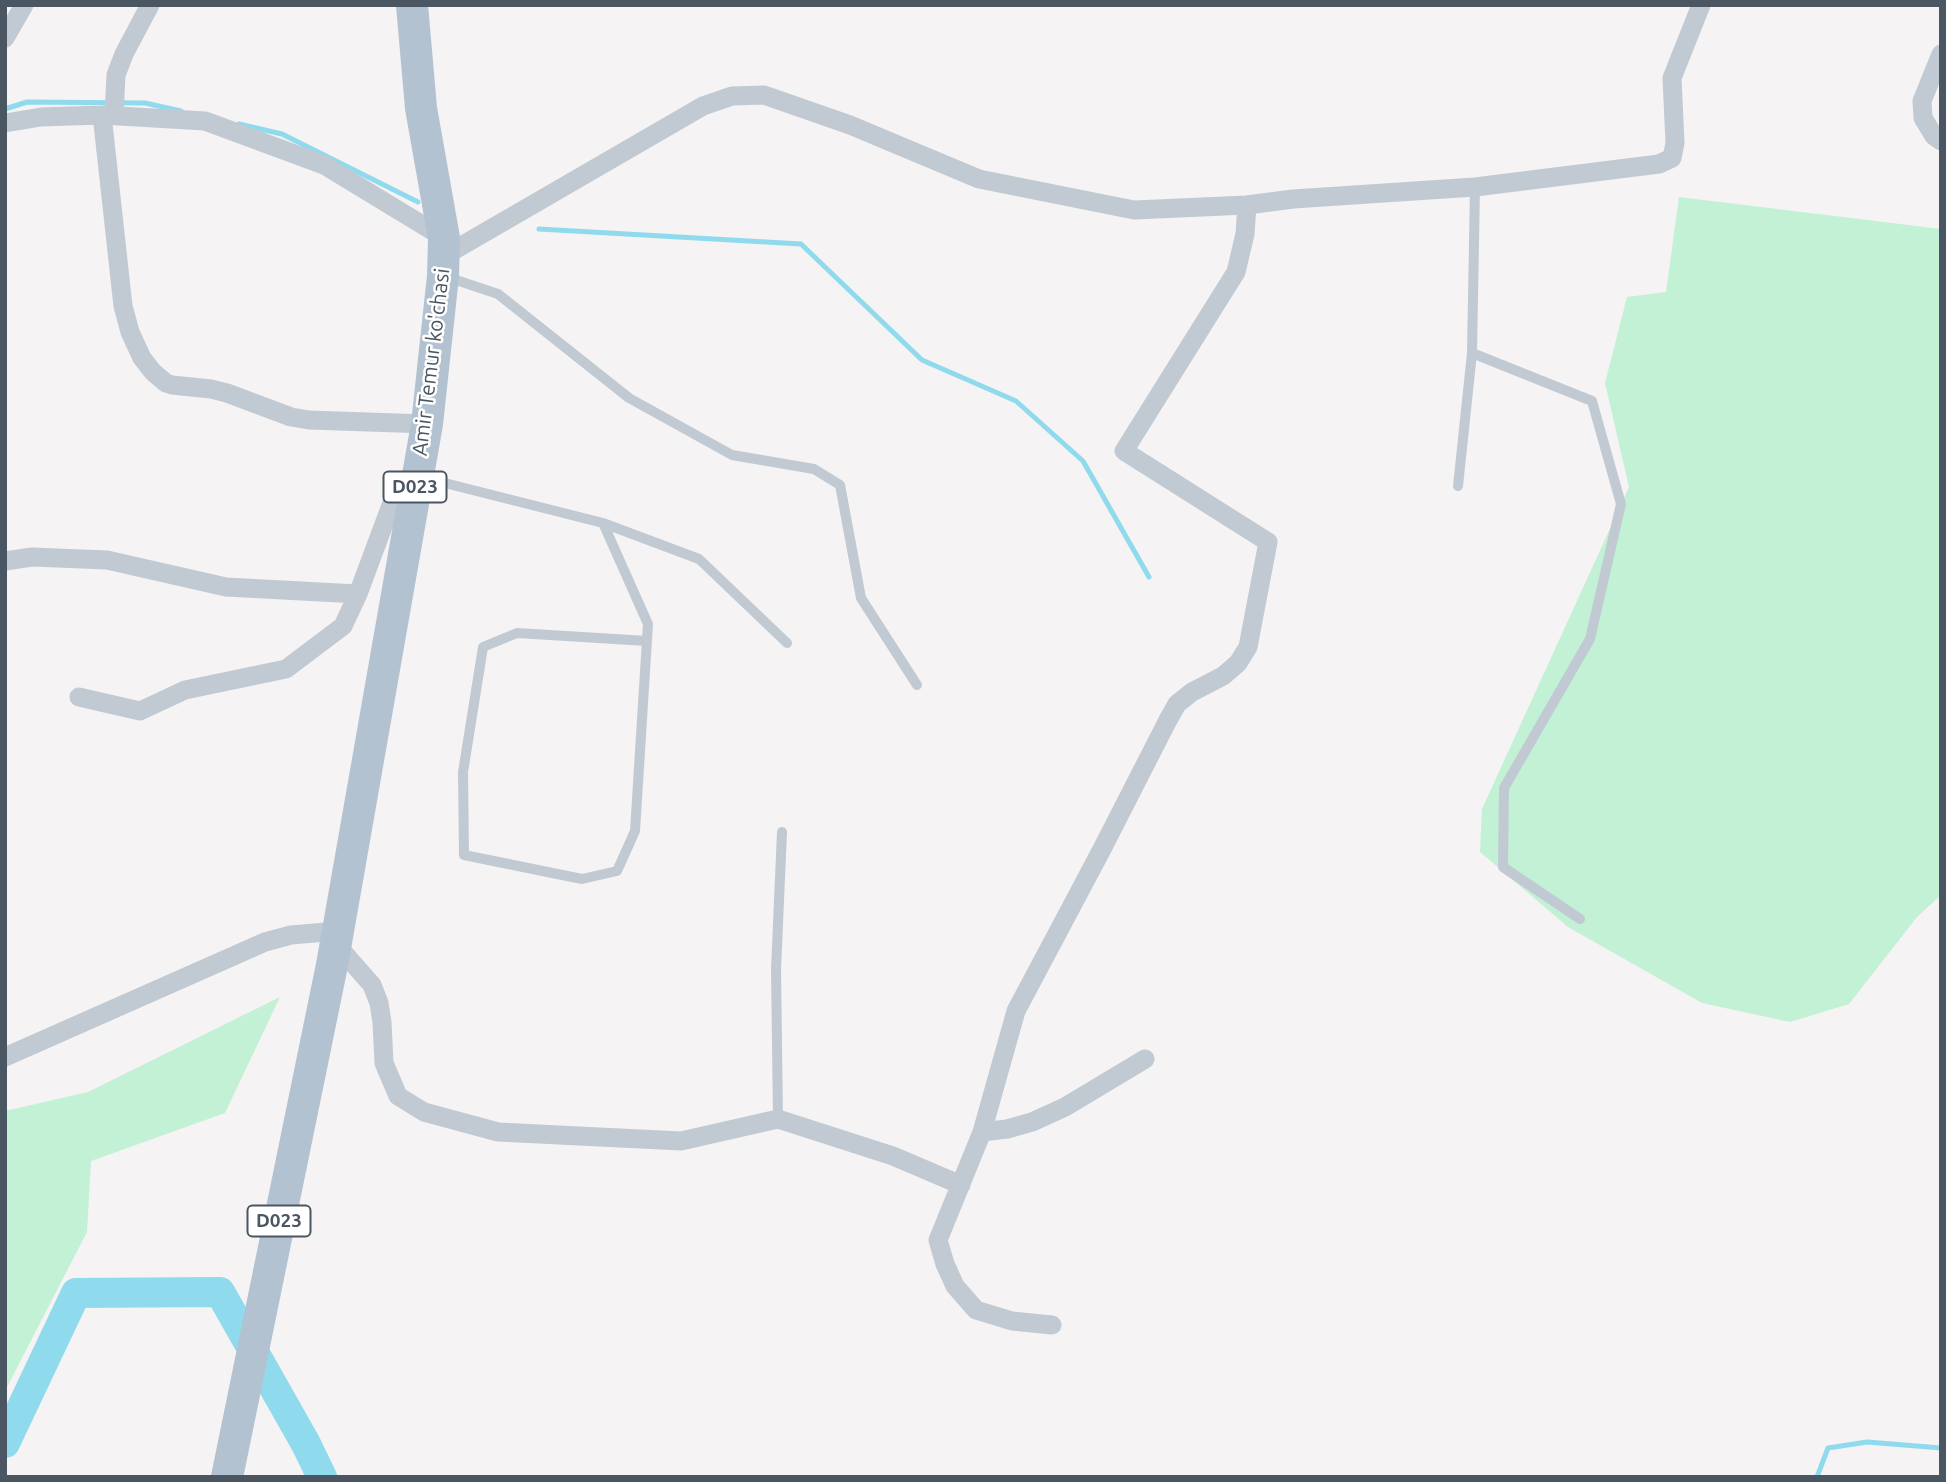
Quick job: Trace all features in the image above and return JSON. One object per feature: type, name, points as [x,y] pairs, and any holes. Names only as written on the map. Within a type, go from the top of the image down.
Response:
[{"type":"main road","name":"Amir Temur ko'chasi","points":[[336,947],[427,424],[444,257],[421,108],[412,5]]},
{"type":"main road","name":"D023","points":[[227,1477],[336,947]]},
{"type":"street","points":[[5,38],[24,5]]},
{"type":"street","points":[[150,5],[124,54],[116,75],[110,108],[123,306],[130,332],[142,358],[166,383],[227,393],[291,417],[427,424]]},
{"type":"street","points":[[5,123],[110,108],[205,121],[324,164],[444,257],[703,106],[733,96],[764,95],[850,125],[979,179],[1134,210],[1247,205],[1293,199],[1475,187],[1659,164],[1672,158],[1675,143],[1672,78],[1701,5]]},
{"type":"street","points":[[1941,54],[1922,101],[1923,118],[1934,136],[1941,141]]},
{"type":"street","points":[[1052,1325],[1012,1321],[976,1310],[955,1286],[938,1240],[982,1132],[1016,1011],[1168,720],[1177,704],[1192,692],[1223,676],[1238,663],[1248,647],[1268,542],[1124,451],[1236,272],[1245,234],[1247,205]]},
{"type":"street","points":[[79,697],[140,711],[185,690],[286,669],[343,626],[358,594],[400,481],[417,476]]},
{"type":"street","points":[[5,561],[32,557],[107,560],[226,587],[358,594]]},
{"type":"street","points":[[5,1057],[265,942],[291,935],[336,947],[372,985],[382,1022],[384,1063],[398,1096],[424,1112],[498,1132],[681,1141],[778,1119],[893,1156],[961,1185]]},
{"type":"street","points":[[982,1132],[1032,1122],[1065,1107],[1145,1059]]},
{"type":"lane","points":[[1458,486],[1472,353],[1475,187]]},
{"type":"lane","points":[[444,257],[498,293],[629,398],[732,455],[814,469],[840,485],[861,598],[917,685]]},
{"type":"lane","points":[[1472,353],[1592,401],[1621,504],[1590,639],[1504,788],[1503,867],[1580,919]]},
{"type":"lane","points":[[417,476],[604,523],[699,559],[787,643]]},
{"type":"lane","points":[[604,523],[648,624],[647,641],[635,831],[617,871],[582,879],[464,855],[463,772],[484,647],[517,633],[647,641]]},
{"type":"lane","points":[[778,1119],[776,969],[782,832]]},
{"type":"green space","points":[[1679,197],[1941,229],[1941,895],[1917,917],[1849,1004],[1790,1022],[1702,1003],[1568,927],[1480,852],[1482,809],[1629,487],[1605,383],[1627,297],[1666,292]]},
{"type":"green space","points":[[280,997],[225,1113],[91,1161],[87,1232],[5,1391],[5,1111],[88,1092]]},
{"type":"waterway","points":[[5,109],[27,102],[145,103],[181,111]]},
{"type":"waterway","points":[[239,124],[282,134],[418,202]]},
{"type":"waterway","points":[[539,229],[801,244],[922,360],[1016,401],[1083,461],[1149,577]]},
{"type":"waterway","points":[[5,1443],[76,1293],[220,1292],[322,1477]]},
{"type":"waterway","points":[[1817,1477],[1828,1448],[1867,1442],[1941,1448]]}]
